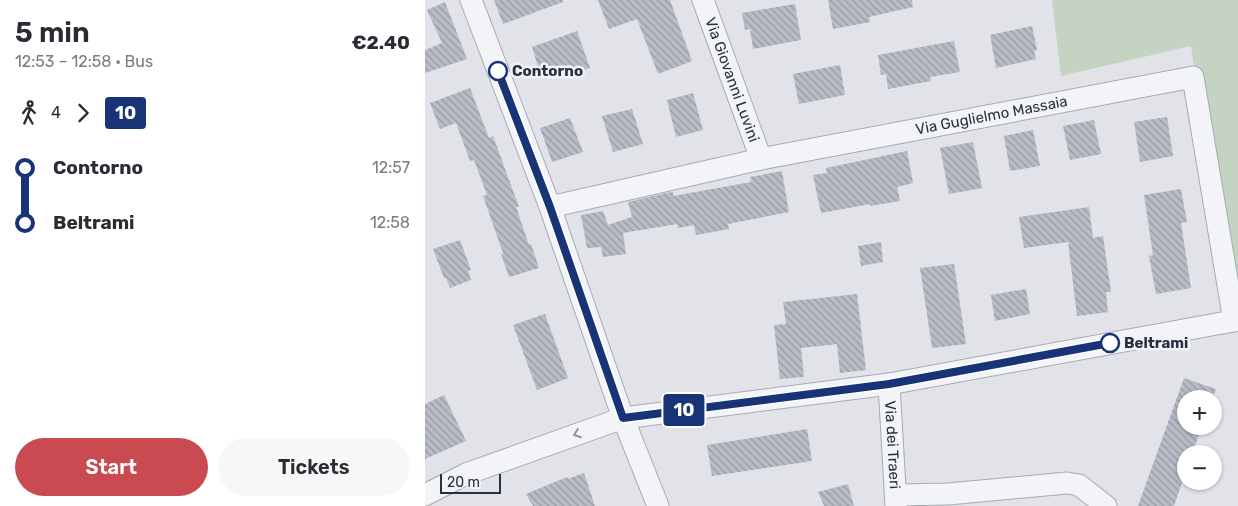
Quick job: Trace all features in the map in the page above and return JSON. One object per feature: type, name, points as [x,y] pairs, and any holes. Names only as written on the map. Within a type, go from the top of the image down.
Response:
[{"type":"street","points":[[471,0],[550,207],[623,418],[658,506]]},
{"type":"street","name":"Via Giovanni Luvini","points":[[703,0],[761,159]]},
{"type":"street","name":"Via Guglielmo Massaia","points":[[550,207],[761,159],[1193,77],[1237,322]]},
{"type":"street","points":[[425,495],[466,474],[623,418],[889,384],[1237,322]]},
{"type":"street","name":"Via dei Traeri","points":[[889,384],[896,501]]},
{"type":"street","points":[[896,501],[948,500],[1067,484],[1079,485],[1105,506]]},
{"type":"green space","points":[[1052,0],[1238,0],[1238,326],[1232,319],[1191,46],[1061,76]]},
{"type":"building","points":[[494,0],[563,0],[563,2],[503,24]]},
{"type":"building","points":[[598,0],[670,0],[692,61],[658,74],[637,19],[609,29]]},
{"type":"building","points":[[828,0],[912,0],[913,7],[869,17],[870,22],[833,29]]},
{"type":"building","points":[[445,2],[467,59],[425,73],[425,50],[442,43],[427,10]]},
{"type":"building","points":[[795,4],[801,40],[753,49],[750,29],[745,30],[742,13]]},
{"type":"building","points":[[1032,26],[1037,50],[1034,51],[1036,59],[996,68],[990,35]]},
{"type":"building","points":[[577,31],[590,68],[576,73],[573,67],[551,75],[549,69],[540,73],[532,47]]},
{"type":"building","points":[[954,41],[960,72],[930,77],[931,81],[888,89],[886,74],[881,75],[878,55]]},
{"type":"building","points":[[840,65],[845,95],[799,104],[793,74]]},
{"type":"building","points":[[470,88],[489,138],[493,136],[519,207],[516,207],[529,245],[531,244],[539,268],[509,277],[501,254],[503,253],[483,196],[487,195],[474,160],[470,161],[456,123],[440,129],[430,103]]},
{"type":"building","points":[[693,93],[703,130],[676,137],[667,100]]},
{"type":"building","points":[[632,109],[643,144],[613,152],[602,116]]},
{"type":"building","points":[[1167,117],[1173,156],[1140,162],[1134,122]]},
{"type":"building","points":[[570,118],[583,152],[552,162],[540,128]]},
{"type":"building","points":[[1094,120],[1101,154],[1070,160],[1063,126]]},
{"type":"building","points":[[1033,130],[1040,166],[1010,171],[1004,136]]},
{"type":"building","points":[[973,142],[982,188],[949,194],[940,148]]},
{"type":"building","points":[[907,151],[913,183],[897,187],[900,201],[870,206],[870,204],[821,213],[813,175],[827,173],[826,168]]},
{"type":"building","points":[[782,171],[789,212],[728,224],[729,229],[696,235],[694,225],[678,228],[677,224],[623,233],[626,254],[603,257],[601,247],[587,248],[581,215],[603,211],[608,225],[632,217],[628,202],[666,193],[673,192],[673,196],[751,182],[750,177]]},
{"type":"building","points":[[1181,189],[1187,222],[1181,223],[1191,288],[1156,294],[1149,256],[1153,255],[1144,195]]},
{"type":"building","points":[[1089,207],[1093,238],[1103,236],[1111,292],[1106,292],[1108,312],[1077,316],[1068,242],[1024,248],[1019,217]]},
{"type":"building","points":[[460,240],[471,270],[468,271],[471,280],[450,288],[446,278],[444,278],[433,249]]},
{"type":"building","points":[[881,242],[883,262],[861,266],[858,246]]},
{"type":"building","points":[[954,264],[966,344],[932,348],[920,268]]},
{"type":"building","points":[[1026,289],[1030,314],[995,321],[991,295]]},
{"type":"building","points":[[857,294],[866,370],[840,373],[837,344],[801,348],[804,377],[780,379],[774,325],[786,324],[783,302]]},
{"type":"building","points":[[545,314],[568,378],[537,390],[513,325]]},
{"type":"building","points":[[1184,378],[1216,389],[1216,390],[1180,390]]},
{"type":"building","points":[[444,395],[466,441],[425,459],[425,404]]},
{"type":"building","points":[[1177,397],[1177,435],[1199,435],[1195,445],[1177,445],[1177,490],[1179,490],[1174,506],[1138,506]]},
{"type":"building","points":[[807,429],[812,461],[712,476],[707,445]]},
{"type":"building","points":[[584,473],[595,506],[533,506],[526,494],[567,477],[568,479]]},
{"type":"building","points":[[848,484],[854,506],[824,506],[818,492]]},
{"type":"bus line","name":"10","points":[[498,71],[550,207],[623,418],[889,384],[1110,343]]},
{"type":"place","name":"Contorno","points":[[498,71]]},
{"type":"place","name":"Beltrami","points":[[1110,343]]}]
